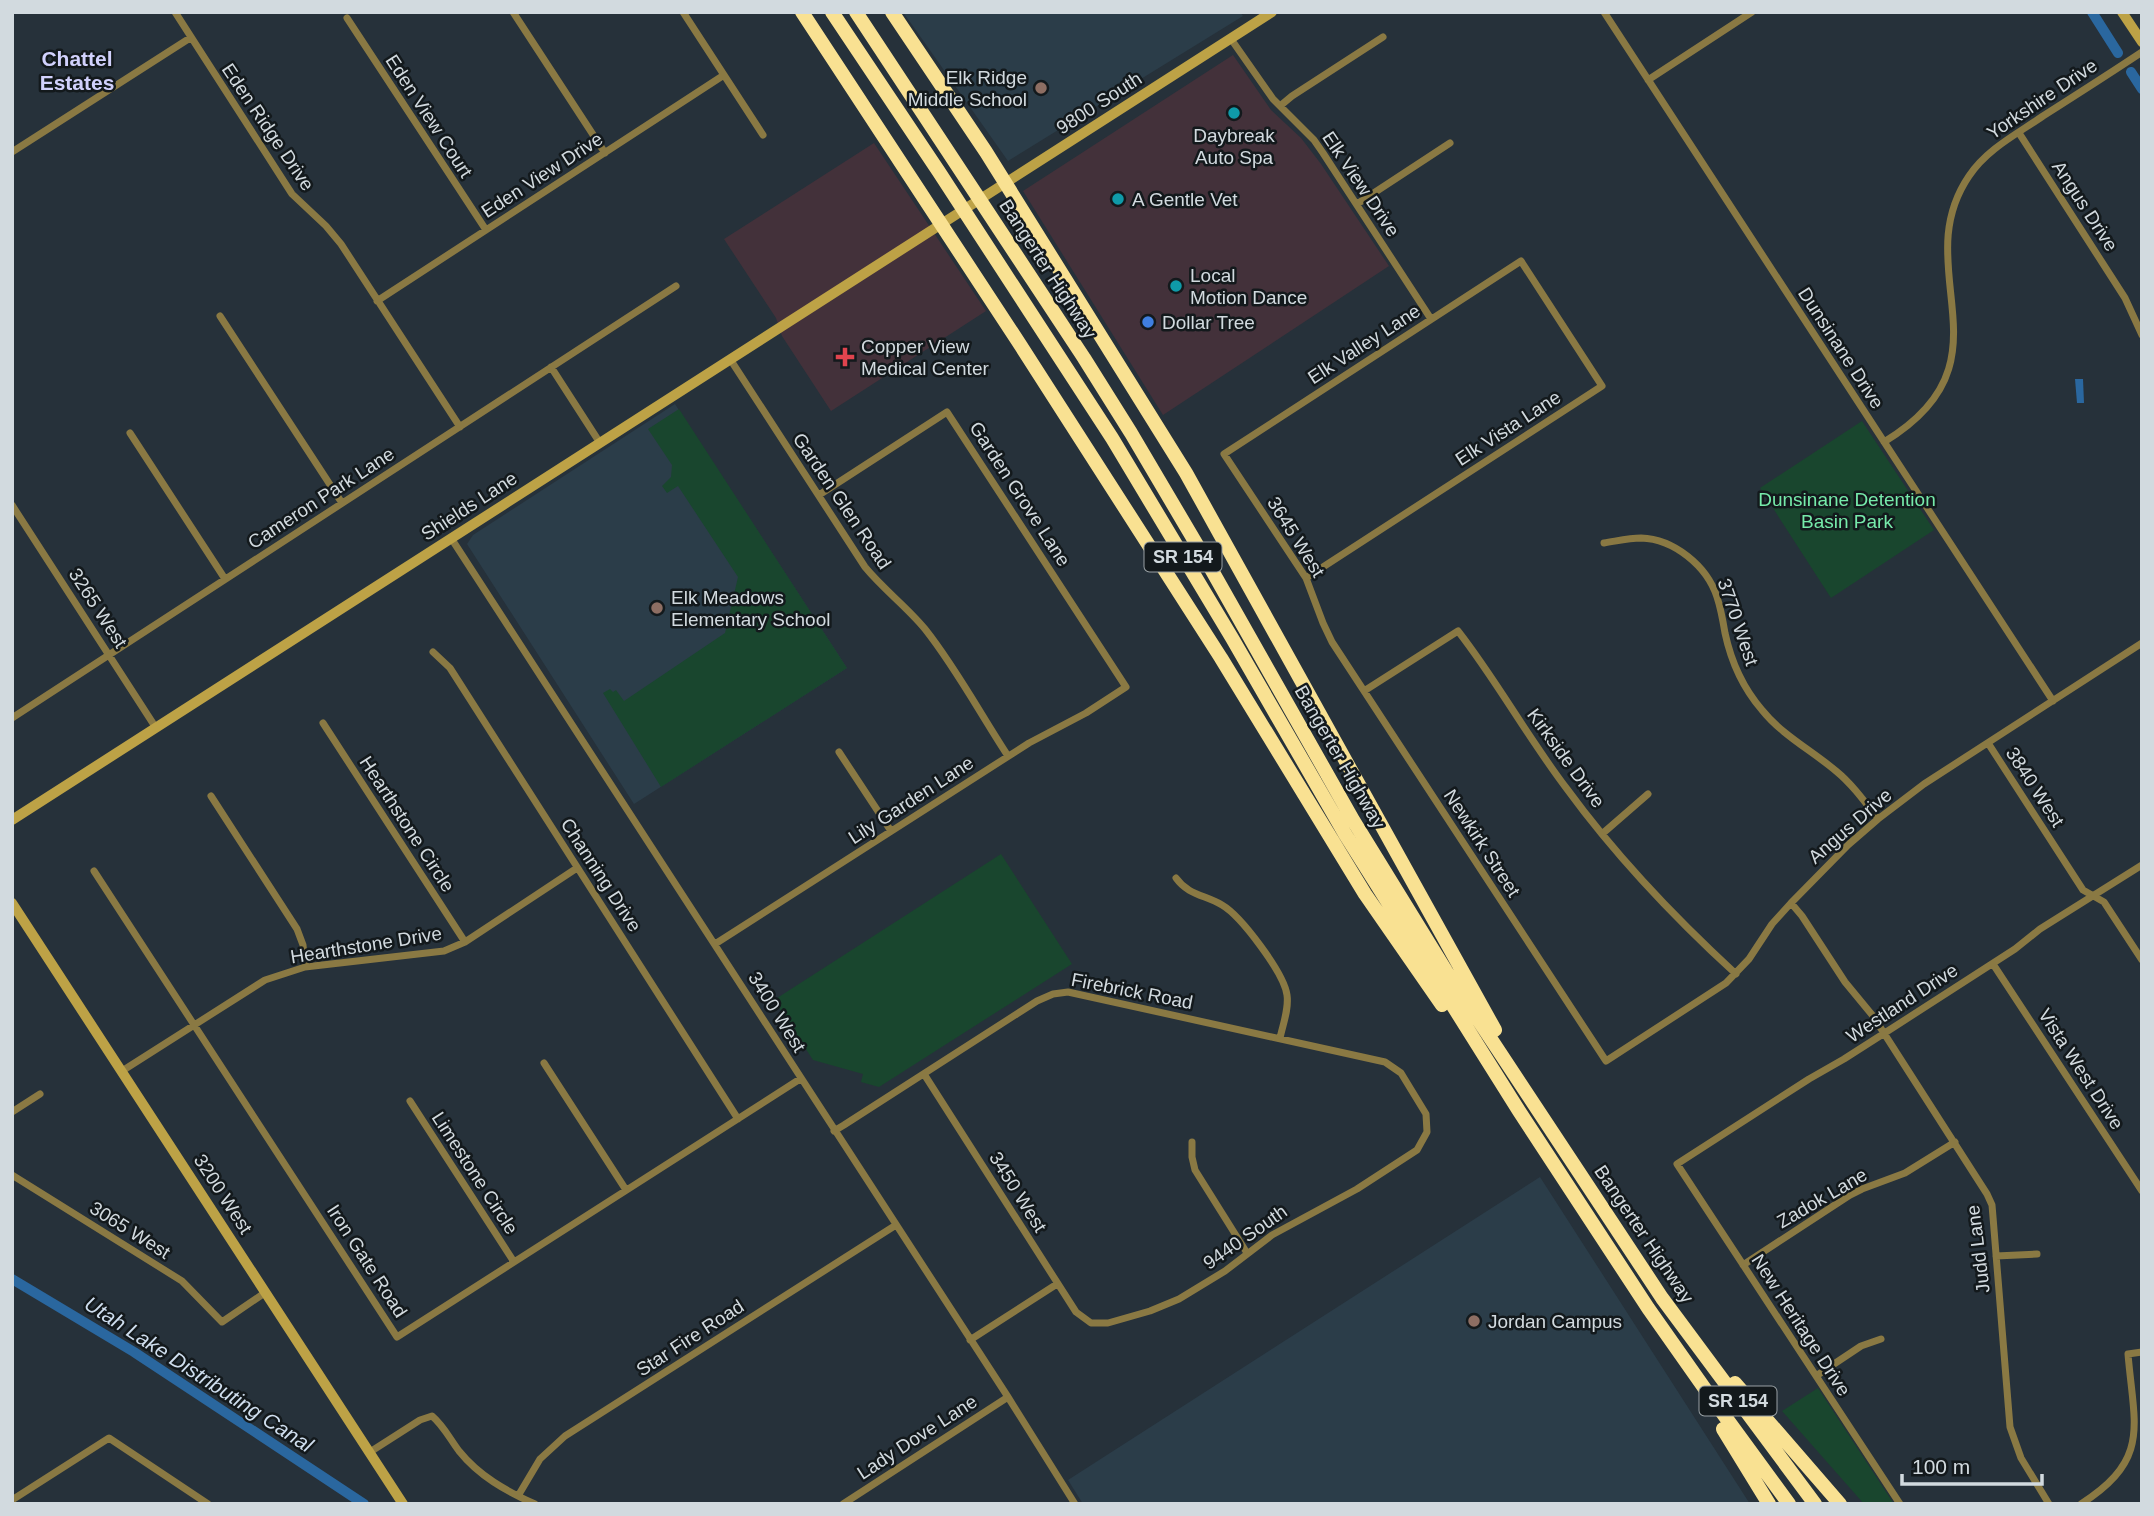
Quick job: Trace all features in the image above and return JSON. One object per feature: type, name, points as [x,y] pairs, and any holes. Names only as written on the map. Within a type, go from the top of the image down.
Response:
[{"type":"highway","points":[[802,12],[943,224],[1221,658],[1365,894],[1519,1111]]},
{"type":"highway","name":"Bangerter Highway","points":[[832,12],[1112,438],[1345,834],[1519,1111],[1704,1390],[1789,1504]]},
{"type":"highway","name":"Bangerter Highway","points":[[856,12],[1131,433],[1390,882],[1662,1298],[1815,1504]]},
{"type":"highway","points":[[892,12],[1147,408],[1203,502],[1537,1108]]},
{"type":"highway","points":[[1662,1298],[1840,1504]]},
{"type":"highway","points":[[1648,1308],[1769,1504]]},
{"type":"main road","name":"9800 South","points":[[943,224],[1272,12]]},
{"type":"main road","points":[[2122,12],[2142,42]]},
{"type":"main road","name":"Shields Lane","points":[[12,820],[943,224]]},
{"type":"main road","name":"3200 West","points":[[12,903],[403,1504]]},
{"type":"street","name":"Eden Ridge Drive","points":[[176,12],[190,38],[292,194],[333,234],[460,426]]},
{"type":"street","points":[[513,12],[605,153]]},
{"type":"street","points":[[683,12],[762,135]]},
{"type":"street","name":"Dunsinane Drive","points":[[1604,12],[2053,701]]},
{"type":"street","points":[[1648,80],[1752,12]]},
{"type":"street","name":"Eden View Court","points":[[347,18],[485,230]]},
{"type":"street","points":[[1280,106],[1383,37]]},
{"type":"street","points":[[12,152],[190,38]]},
{"type":"street","name":"Elk View Drive","points":[[1231,38],[1280,106],[1314,140],[1431,319]]},
{"type":"street","name":"Yorkshire Drive","points":[[1884,442],[1923,413],[1946,377],[1955,341],[1947,242],[1952,209],[1976,167],[1998,146],[2142,52]]},
{"type":"street","name":"Eden View Drive","points":[[377,301],[724,75]]},
{"type":"street","name":"Angus Drive","points":[[2019,133],[2125,298],[2142,335]]},
{"type":"street","points":[[1357,204],[1450,143]]},
{"type":"street","name":"Elk Valley Lane","points":[[1224,454],[1521,261]]},
{"type":"street","name":"Elk Vista Lane","points":[[1306,578],[1602,386],[1521,261]]},
{"type":"street","name":"Cameron Park Lane","points":[[12,718],[676,286]]},
{"type":"street","points":[[220,316],[342,503]]},
{"type":"street","name":"Garden Glen Road","points":[[730,359],[870,572],[934,640],[1008,756]]},
{"type":"street","points":[[551,367],[600,443]]},
{"type":"street","name":"Garden Grove Lane","points":[[819,495],[947,412],[1126,687]]},
{"type":"street","points":[[130,433],[225,579]]},
{"type":"street","name":"3645 West","points":[[1224,454],[1306,578],[1332,642]]},
{"type":"street","name":"3265 West","points":[[12,506],[156,728]]},
{"type":"street","name":"3400 West","points":[[451,538],[1075,1504]]},
{"type":"street","name":"3770 West","points":[[1604,543],[1644,538],[1676,548],[1689,557],[1710,581],[1717,595],[1734,663],[1751,696],[1776,725],[1839,773],[1878,819]]},
{"type":"street","name":"Kirkside Drive","points":[[1364,691],[1458,631],[1547,762],[1602,834],[1663,902],[1736,974]]},
{"type":"street","name":"Newkirk Street","points":[[1332,642],[1606,1061]]},
{"type":"street","name":"Angus Drive","points":[[1606,1061],[1716,991],[1736,974],[1772,924],[1791,903],[1878,819],[1924,784],[2142,643]]},
{"type":"street","name":"Channing Drive","points":[[433,652],[450,668],[738,1119]]},
{"type":"street","name":"Lily Garden Lane","points":[[715,944],[1008,756],[1086,713],[1126,687]]},
{"type":"street","name":"Hearthstone Circle","points":[[323,723],[465,942]]},
{"type":"street","name":"3840 West","points":[[1988,743],[2083,890],[2104,902],[2142,960]]},
{"type":"street","points":[[839,752],[891,831]]},
{"type":"street","points":[[1602,834],[1648,794]]},
{"type":"street","points":[[211,796],[297,929],[303,945],[305,967]]},
{"type":"street","name":"Westland Drive","points":[[1677,1164],[1993,964],[2040,929],[2142,865]]},
{"type":"street","name":"Hearthstone Drive","points":[[122,1071],[253,986],[305,967],[437,952],[456,947],[578,868]]},
{"type":"street","name":"Iron Gate Road","points":[[94,872],[397,1337],[800,1079]]},
{"type":"street","points":[[1176,878],[1189,891],[1215,901],[1231,911],[1253,935],[1287,991],[1287,1008],[1280,1038]]},
{"type":"street","name":"Judd Lane","points":[[1791,903],[1884,1033],[1975,1173],[1992,1205],[2010,1427],[2021,1458],[2049,1504]]},
{"type":"street","name":"Vista West Drive","points":[[1993,964],[2142,1191]]},
{"type":"street","name":"Firebrick Road","points":[[834,1132],[1037,1001],[1061,992],[1075,992],[1390,1064],[1404,1077],[1424,1109],[1427,1120]]},
{"type":"street","points":[[544,1063],[626,1190]]},
{"type":"street","name":"3450 West","points":[[924,1074],[1057,1284],[1076,1312],[1091,1323]]},
{"type":"street","points":[[12,1112],[40,1094]]},
{"type":"street","name":"Limestone Circle","points":[[410,1101],[514,1262]]},
{"type":"street","name":"9440 South","points":[[1091,1323],[1108,1324],[1165,1305],[1209,1282],[1285,1226],[1357,1189],[1412,1154],[1425,1139],[1427,1120]]},
{"type":"street","points":[[1192,1142],[1195,1170],[1247,1253]]},
{"type":"street","name":"Zadok Lane","points":[[1743,1265],[1850,1195],[1905,1173],[1955,1142]]},
{"type":"street","name":"New Heritage Drive","points":[[1677,1164],[1900,1504]]},
{"type":"street","name":"3065 West","points":[[12,1175],[182,1281],[222,1322],[266,1292]]},
{"type":"street","name":"Star Fire Road","points":[[518,1496],[540,1459],[565,1436],[896,1225]]},
{"type":"street","points":[[1996,1256],[2037,1254]]},
{"type":"street","points":[[970,1339],[1057,1284]]},
{"type":"street","points":[[1816,1376],[1861,1346],[1881,1339]]},
{"type":"street","points":[[2081,1504],[2105,1488],[2126,1464],[2133,1445],[2128,1353],[2142,1352]]},
{"type":"street","name":"Lady Dove Lane","points":[[843,1504],[1008,1397]]},
{"type":"street","points":[[370,1452],[420,1420],[432,1416],[464,1458],[478,1471],[535,1504]]},
{"type":"street","points":[[12,1500],[109,1438],[208,1504]]},
{"type":"shaded area","name":"Elk Ridge Middle School","points":[[903,12],[1240,12],[1243,16],[1008,161]]},
{"type":"shaded area","points":[[1233,55],[1271,110],[1301,138],[1321,164],[1389,266],[1163,415],[1023,191]]},
{"type":"shaded area","points":[[874,143],[986,311],[831,411],[782,336],[776,318],[724,239]]},
{"type":"shaded area","name":"Elk Meadows Elementary School","points":[[675,404],[847,668],[634,804],[467,544],[473,535]]},
{"type":"shaded area","name":"Jordan Campus","points":[[1540,1177],[1750,1504],[1083,1504],[1068,1480]]},
{"type":"green space","points":[[679,409],[847,668],[661,787],[603,693],[610,689],[613,692],[616,690],[624,701],[725,633],[738,577],[678,486],[667,493],[662,486],[671,477],[672,465],[648,429]]},
{"type":"green space","name":"Dunsinane Detention Basin Park","points":[[1862,421],[1934,530],[1831,598],[1760,488]]},
{"type":"green space","points":[[1001,854],[1072,964],[879,1087],[861,1082],[863,1074],[813,1060],[774,1000]]},
{"type":"green space","points":[[1818,1388],[1894,1504],[1864,1504],[1782,1411]]},
{"type":"water","points":[[2075,379],[2083,379],[2084,403],[2077,403]]},
{"type":"waterway","points":[[2092,12],[2118,53]]},
{"type":"waterway","points":[[2131,72],[2142,89]]},
{"type":"waterway","name":"Utah Lake Distributing Canal","points":[[12,1279],[134,1352],[364,1504]]},
{"type":"place","name":"Elk Ridge Middle School","points":[[1041,88]]},
{"type":"place","name":"Daybreak Auto Spa","points":[[1234,113]]},
{"type":"place","name":"A Gentle Vet","points":[[1118,199]]},
{"type":"place","name":"Local Motion Dance","points":[[1176,286]]},
{"type":"place","name":"Dollar Tree","points":[[1148,322]]},
{"type":"place","name":"Copper View Medical Center","points":[[845,357]]},
{"type":"place","name":"Elk Meadows Elementary School","points":[[657,608]]},
{"type":"place","name":"Jordan Campus","points":[[1474,1321]]},
{"type":"district","name":"Chattel Estates","points":[[77,70]]}]
